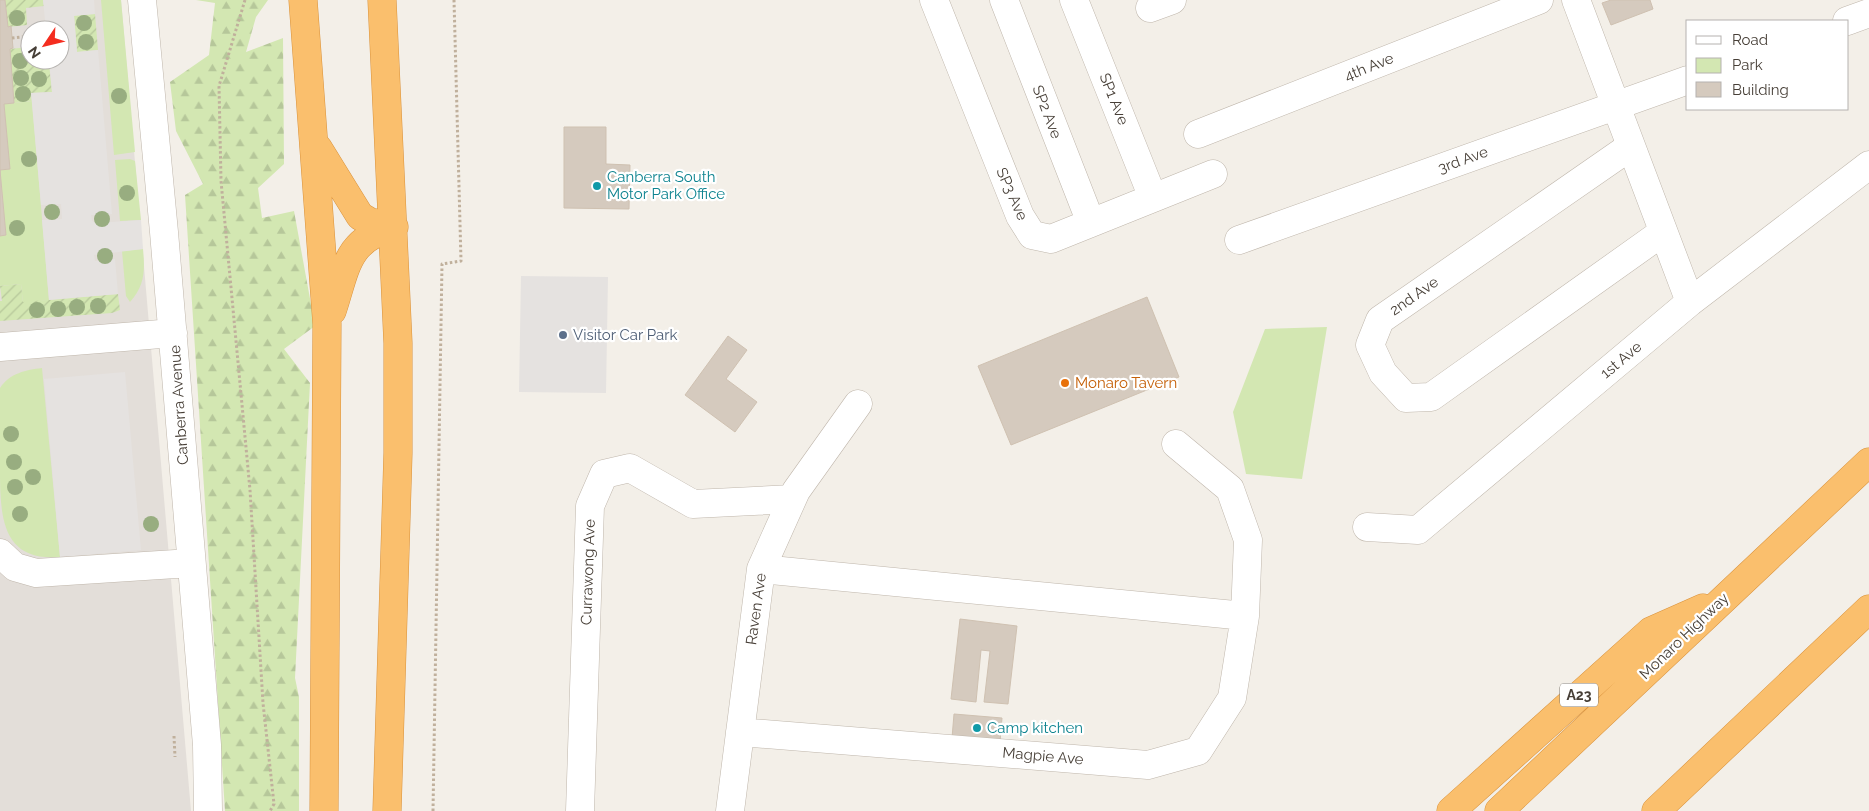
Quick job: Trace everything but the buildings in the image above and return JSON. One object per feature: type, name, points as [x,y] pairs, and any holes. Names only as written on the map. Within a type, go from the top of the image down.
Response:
[{"type":"highway","points":[[303,0],[316,145],[327,324],[324,811]]},
{"type":"highway","points":[[382,0],[398,343],[398,453],[387,811]]},
{"type":"highway","points":[[316,145],[360,216],[370,222],[394,227]]},
{"type":"highway","points":[[327,324],[347,265],[356,248],[372,234],[394,227]]},
{"type":"highway","name":"Monaro Highway","points":[[1499,811],[1869,462]]},
{"type":"highway","name":"A23","points":[[1451,811],[1651,631],[1721,600]]},
{"type":"highway","points":[[1656,811],[1869,609]]},
{"type":"street","name":"Canberra Avenue","points":[[142,0],[173,333],[207,745],[208,811]]},
{"type":"street","name":"SP3 Ave","points":[[934,0],[1020,216],[1032,235],[1051,239],[1213,174]]},
{"type":"street","name":"SP2 Ave","points":[[1004,0],[1091,223]]},
{"type":"street","name":"SP1 Ave","points":[[1074,0],[1153,198]]},
{"type":"street","name":"4th Ave","points":[[1198,134],[1539,0]]},
{"type":"street","points":[[1576,0],[1690,302]]},
{"type":"street","points":[[1849,20],[1869,13]]},
{"type":"street","name":"3rd Ave","points":[[1239,240],[1686,81]]},
{"type":"street","name":"2nd Ave","points":[[1631,146],[1380,320],[1370,345],[1383,373],[1406,398],[1432,397],[1663,232]]},
{"type":"street","name":"1st Ave","points":[[1367,527],[1418,530],[1690,302],[1869,166]]},
{"type":"street","points":[[0,347],[173,333]]},
{"type":"street","name":"Raven Ave","points":[[730,811],[761,568],[796,491],[858,404]]},
{"type":"street","name":"Magpie Ave","points":[[740,732],[1148,765],[1198,751],[1232,698],[1245,616],[1248,540],[1230,489],[1176,444]]},
{"type":"street","name":"Currawong Ave","points":[[580,811],[590,506],[604,474],[630,468],[693,504],[792,499]]},
{"type":"street","points":[[0,552],[15,567],[36,574],[191,563]]},
{"type":"street","points":[[761,568],[1245,616]]},
{"type":"path","points":[[245,0],[220,86],[221,181],[250,490],[263,704],[274,804],[270,811]]},
{"type":"path","points":[[433,811],[442,264],[462,261],[454,0]]},
{"type":"path","points":[[12,38],[20,37]]},
{"type":"shaded area","points":[[0,0],[121,0],[191,811],[0,811]]},
{"type":"shaded area","points":[[43,0],[94,0],[95,14],[74,16],[77,52],[98,50],[112,214],[91,215],[92,221],[96,223],[141,220],[143,249],[94,255],[95,261],[115,259],[118,294],[49,300],[42,220],[62,219],[61,204],[41,205],[31,93],[52,92],[50,70],[70,70],[70,20],[45,20]]},
{"type":"shaded area","name":"Visitor Car Park","points":[[521,276],[608,277],[606,393],[519,392]]},
{"type":"shaded area","points":[[125,372],[141,550],[60,557],[44,379]]},
{"type":"green space","points":[[5,0],[43,0],[44,6],[26,8],[27,20],[20,20],[20,26],[8,27]]},
{"type":"green space","points":[[101,0],[121,0],[135,152],[114,155]]},
{"type":"green space","points":[[196,0],[268,0],[256,17],[246,52],[283,38],[284,164],[258,188],[262,218],[294,211],[315,326],[284,349],[310,383],[295,678],[299,697],[299,811],[225,811],[185,195],[203,184],[176,131],[170,82],[209,55],[215,3]]},
{"type":"green space","points":[[95,14],[98,50],[77,52],[74,15]]},
{"type":"green space","points":[[20,48],[20,70],[50,70],[52,92],[31,93],[32,101],[14,103],[10,49]]},
{"type":"green space","points":[[32,101],[49,300],[23,303],[21,284],[0,286],[0,236],[6,235],[0,170],[10,169],[4,104]]},
{"type":"green space","points":[[130,159],[135,161],[141,220],[120,221],[115,160]]},
{"type":"green space","points":[[143,249],[143,277],[139,290],[130,302],[126,296],[122,251]]},
{"type":"green space","points":[[21,284],[23,302],[118,294],[120,310],[112,313],[0,321],[0,301],[2,301],[0,286]]},
{"type":"green space","points":[[1327,327],[1302,479],[1246,474],[1233,412],[1265,329]]},
{"type":"green space","points":[[42,368],[60,557],[40,556],[25,552],[15,543],[3,517],[1,501],[0,388],[13,376],[24,371]]},
{"type":"place","name":"Canberra South Motor Park Office","points":[[597,186]]},
{"type":"place","name":"Visitor Car Park","points":[[563,335]]},
{"type":"place","name":"Monaro Tavern","points":[[1065,383]]},
{"type":"place","name":"Camp kitchen","points":[[977,728]]}]
